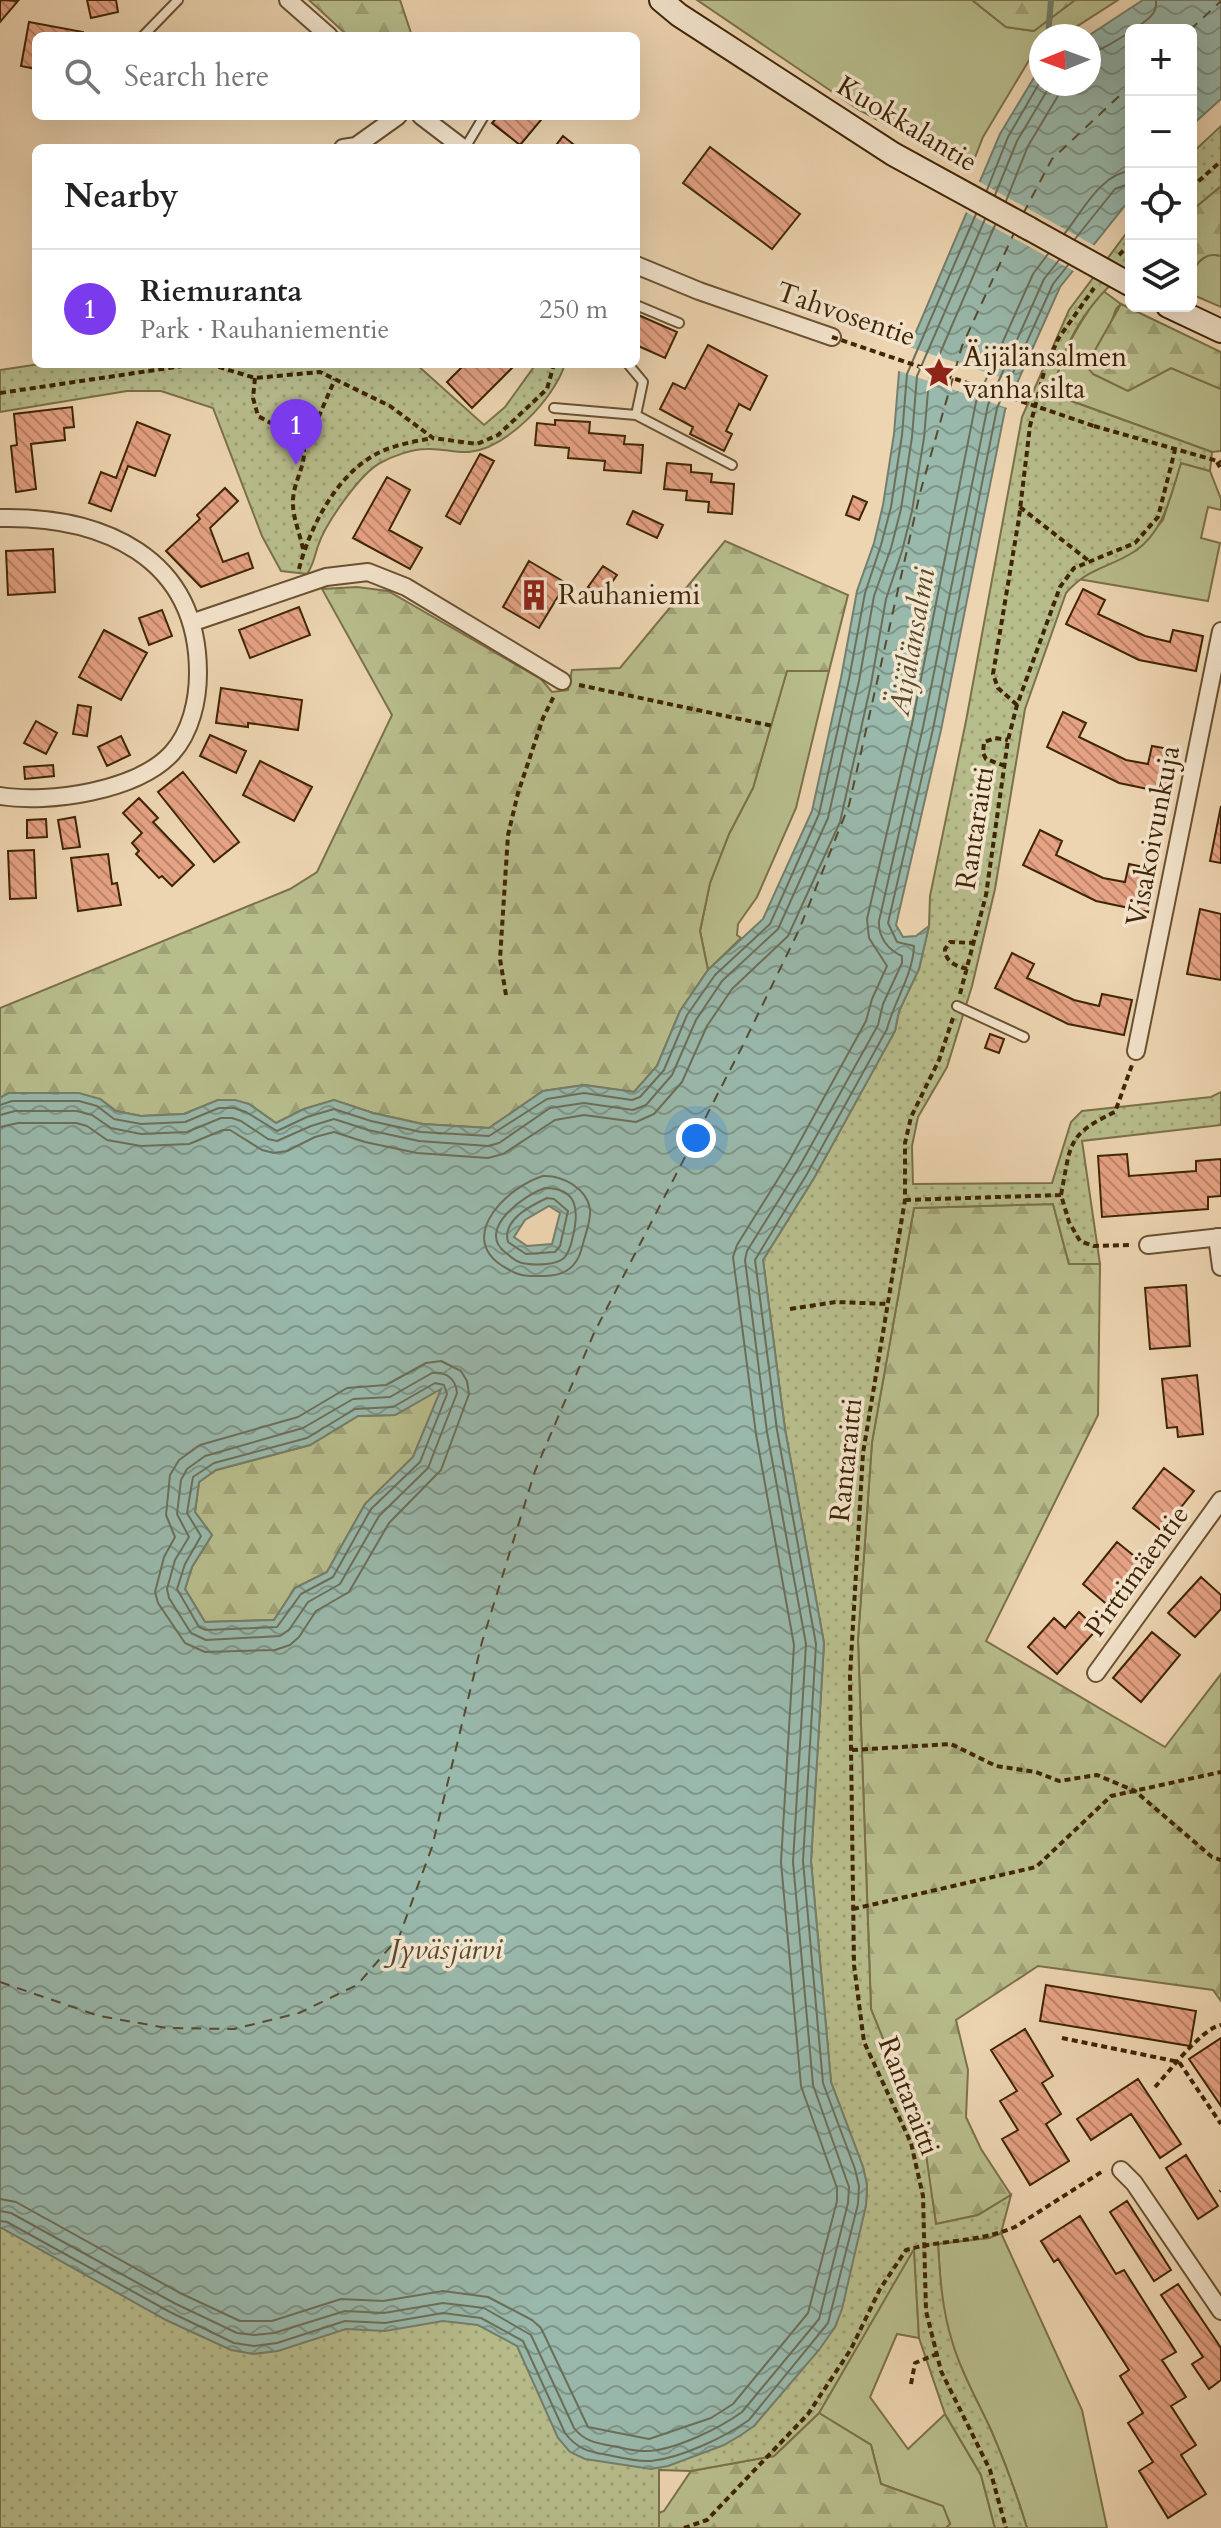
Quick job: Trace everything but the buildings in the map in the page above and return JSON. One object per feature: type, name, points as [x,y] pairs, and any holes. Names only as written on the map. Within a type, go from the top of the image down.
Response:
[{"type":"main road","name":"Kuokkalantie","points":[[661,0],[679,15],[893,154],[1125,282]]},
{"type":"main road","points":[[1181,312],[1221,331]]},
{"type":"street","points":[[288,0],[324,32]]},
{"type":"street","points":[[359,144],[392,120]]},
{"type":"street","points":[[426,120],[459,144]]},
{"type":"street","name":"Tahvosentie","points":[[640,267],[699,291],[832,337]]},
{"type":"street","points":[[0,518],[34,517],[67,521],[124,541],[147,558],[182,598],[191,623],[198,663],[198,694],[189,724],[173,752],[152,770],[82,793],[25,800],[0,796]]},
{"type":"street","points":[[191,623],[326,577],[368,572],[406,587],[562,681]]},
{"type":"street","name":"Visakoivunkuja","points":[[1136,1051],[1221,631]]},
{"type":"street","points":[[1148,1245],[1219,1237],[1221,1267]]},
{"type":"street","name":"Pirttimäentie","points":[[1096,1673],[1221,1500]]},
{"type":"street","points":[[1121,2170],[1134,2183],[1221,2311]]},
{"type":"lane","points":[[147,32],[178,0]]},
{"type":"lane","points":[[466,144],[482,120]]},
{"type":"lane","points":[[640,307],[679,323]]},
{"type":"lane","points":[[631,368],[643,382],[636,415]]},
{"type":"lane","points":[[554,408],[636,415],[732,465]]},
{"type":"lane","points":[[957,1006],[1024,1037]]},
{"type":"path","points":[[1197,183],[1221,161]]},
{"type":"path","points":[[1111,263],[1125,249]]},
{"type":"path","points":[[1017,705],[998,688],[993,674],[1030,426],[1044,372],[1058,339],[1094,287]]},
{"type":"path","name":"Tahvosentie","points":[[832,337],[1094,426],[1219,462],[1221,469]]},
{"type":"path","points":[[0,393],[169,368]]},
{"type":"path","points":[[222,368],[255,378],[320,372],[390,406],[433,438]]},
{"type":"path","points":[[289,590],[315,525],[346,478],[367,459],[385,450],[433,438],[477,444],[498,435],[547,389],[553,368]]},
{"type":"path","points":[[255,378],[253,398],[258,416],[302,440],[305,449],[304,465],[296,479],[293,504],[303,551]]},
{"type":"path","points":[[302,440],[319,416],[335,379]]},
{"type":"path","name":"Rantaraitti","points":[[1006,2528],[990,2470],[941,2371],[926,2311],[923,2196],[911,2143],[864,2042],[854,1965],[850,1676],[863,1453],[905,1200],[905,1143],[911,1117],[939,1060],[974,943],[986,895],[1008,740],[1017,705],[1060,587],[1074,568],[1135,543],[1158,517],[1175,450]]},
{"type":"path","points":[[1020,507],[1089,561]]},
{"type":"path","points":[[506,995],[500,959],[508,835],[518,793],[543,718],[562,681],[773,726]]},
{"type":"path","points":[[1005,766],[986,759],[983,747],[989,739],[1008,740]]},
{"type":"path","points":[[967,969],[955,966],[948,959],[945,949],[950,942],[974,943]]},
{"type":"path","points":[[1136,1051],[1126,1088],[1115,1112],[1090,1124],[1078,1133],[1070,1145],[1061,1195],[1069,1222],[1080,1241],[1094,1246],[1148,1245]]},
{"type":"path","points":[[905,1200],[1061,1195]]},
{"type":"path","points":[[790,1309],[836,1302],[889,1304]]},
{"type":"path","points":[[851,1750],[951,1744],[996,1766],[1036,1772],[1059,1781],[1097,1775],[1135,1791],[1212,1857],[1221,1860]]},
{"type":"path","points":[[853,1909],[1036,1867],[1111,1796],[1221,1772]]},
{"type":"path","points":[[1155,2087],[1198,2040],[1215,2026],[1221,2025]]},
{"type":"path","points":[[1062,2038],[1179,2062],[1221,2124]]},
{"type":"path","points":[[684,2528],[707,2520],[808,2414],[851,2349],[880,2289],[906,2250],[989,2238],[1015,2227],[1105,2169],[1121,2170]]},
{"type":"path","points":[[911,2384],[915,2363],[937,2354]]},
{"type":"path","points":[[705,2528],[707,2520]]},
{"type":"green space","points":[[309,0],[400,0],[411,32],[344,32]]},
{"type":"green space","points":[[697,0],[972,0],[1006,27],[1029,30],[1029,60],[983,137],[970,170],[859,110]]},
{"type":"green space","points":[[972,0],[1075,0],[1043,24],[1029,24],[1029,30],[1006,27]]},
{"type":"green space","points":[[1075,0],[1118,0],[1081,24],[1042,24]]},
{"type":"green space","points":[[1221,126],[1221,186],[1197,206],[1197,168],[1197,148]]},
{"type":"green space","points":[[1221,186],[1221,256],[1207,256],[1197,264],[1197,240],[1197,206]]},
{"type":"green space","points":[[1125,235],[1125,272],[1102,294],[1080,323],[1064,356],[1052,394],[1212,452],[1210,471],[1181,463],[1165,512],[1153,534],[1135,551],[1091,573],[1066,593],[1025,709],[995,889],[972,986],[947,1067],[918,1117],[912,1146],[913,1184],[1052,1183],[1071,1122],[1082,1111],[1211,1097],[1221,1092],[1221,1125],[1082,1141],[1100,1264],[1069,1264],[1053,1204],[914,1208],[872,1442],[858,1640],[871,2009],[924,2140],[936,2224],[978,2215],[1011,2195],[1001,2233],[989,2238],[938,2244],[944,2305],[952,2341],[1001,2454],[1027,2528],[995,2528],[981,2475],[945,2414],[919,2338],[914,2249],[819,2413],[774,2456],[691,2471],[659,2470],[659,2528],[0,2528],[0,2222],[494,2291],[754,2426],[835,2327],[866,2205],[867,2185],[831,2082],[811,1861],[824,1643],[785,1429],[763,1260],[814,1178],[895,1031],[899,1011],[919,969],[929,926],[930,896],[1022,417],[1069,310]]},
{"type":"green space","points":[[1210,254],[1221,256],[1221,307],[1197,297],[1199,261]]},
{"type":"green space","points":[[1102,290],[1121,304],[1116,309],[1093,374],[1128,391],[1171,368],[1221,389],[1221,451],[1212,452],[1052,394],[1071,339]]},
{"type":"green space","points":[[1121,304],[1125,306],[1125,312],[1138,312],[1221,352],[1221,389],[1171,368],[1128,391],[1093,374],[1087,367]]},
{"type":"green space","points":[[32,365],[32,368],[420,368],[484,425],[505,407],[533,368],[563,368],[551,392],[527,420],[484,449],[469,452],[415,450],[372,469],[335,513],[307,574],[281,571],[262,536],[213,408],[161,391],[127,391],[0,412],[0,370]]},
{"type":"green space","points":[[1181,463],[1210,471],[1221,499],[1221,510],[1208,507],[1201,538],[1220,543],[1208,601],[1078,579],[1137,550],[1163,520]]},
{"type":"green space","points":[[725,541],[848,595],[829,671],[787,671],[753,788],[729,834],[710,883],[700,931],[708,970],[680,1011],[657,1066],[634,1092],[584,1085],[543,1091],[489,1128],[423,1124],[334,1100],[304,1109],[276,1123],[249,1104],[218,1100],[184,1114],[141,1116],[116,1111],[100,1099],[9,1093],[0,1098],[0,1008],[290,889],[317,872],[392,715],[322,589],[357,587],[388,591],[541,679],[552,692],[568,690],[572,670],[620,668]]},
{"type":"green space","points":[[787,670],[829,671],[796,808],[757,897],[738,924],[737,935],[741,938],[708,970],[700,931],[710,883],[729,834],[753,788]]},
{"type":"green space","points":[[1053,1204],[1069,1264],[1100,1264],[1098,1415],[986,1641],[1165,1747],[1221,1674],[1221,2001],[1213,1990],[1038,1966],[956,2020],[968,2070],[966,2117],[981,2149],[1011,2195],[978,2215],[936,2224],[923,2140],[871,2009],[858,1640],[872,1442],[914,1208]]},
{"type":"green space","points":[[442,1388],[413,1457],[365,1504],[327,1572],[295,1588],[274,1620],[205,1622],[185,1589],[192,1567],[212,1535],[195,1512],[199,1482],[216,1470],[310,1445],[358,1416],[395,1415]]},
{"type":"green space","points":[[1001,2233],[1082,2410],[1107,2528],[1027,2528],[1001,2454],[955,2352],[943,2304],[938,2243],[989,2238]]},
{"type":"green space","points":[[914,2248],[919,2338],[897,2334],[870,2397],[908,2449],[945,2414],[981,2475],[995,2528],[946,2528],[950,2523],[942,2506],[881,2484],[871,2445],[819,2413]]},
{"type":"green space","points":[[819,2413],[871,2445],[881,2484],[943,2506],[950,2524],[946,2528],[621,2528],[664,2511],[691,2471],[774,2456]]},
{"type":"water","name":"Jyväsjärvi","points":[[1143,0],[1221,0],[1221,99],[1197,121],[1197,24],[1125,24],[1125,206],[1060,287],[1005,410],[941,730],[896,925],[903,937],[916,936],[929,926],[919,969],[899,1011],[895,1031],[814,1178],[763,1260],[785,1429],[824,1643],[811,1861],[831,2082],[867,2185],[866,2205],[842,2309],[835,2327],[819,2350],[754,2426],[724,2445],[668,2466],[651,2469],[585,2459],[570,2452],[558,2438],[517,2346],[478,2325],[443,2321],[385,2331],[346,2329],[278,2351],[253,2354],[231,2350],[166,2320],[0,2227],[0,1098],[9,1093],[79,1093],[100,1099],[116,1111],[141,1116],[184,1114],[218,1100],[235,1100],[249,1104],[276,1123],[304,1109],[334,1100],[422,1124],[489,1128],[543,1091],[584,1085],[634,1092],[657,1066],[680,1011],[708,970],[763,919],[812,811],[857,591],[883,505],[894,434],[899,372],[1000,134],[1029,86],[1029,96],[1101,96],[1101,27]],"holes":[[[549,1206],[560,1213],[552,1244],[527,1246],[514,1237],[525,1220]],[[441,1389],[413,1457],[365,1504],[327,1572],[295,1588],[274,1620],[205,1622],[185,1589],[192,1567],[212,1535],[195,1512],[199,1482],[216,1470],[310,1445],[358,1416],[395,1415]]]},
{"type":"pier","points":[[978,181],[1097,247],[1077,273],[964,211]]},
{"type":"pier","points":[[906,346],[1021,384],[1010,409],[896,370]]},
{"type":"waterway","points":[[1049,24],[1051,0]]},
{"type":"ferry route","points":[[1196,24],[1221,1]]},
{"type":"ferry route","points":[[1023,214],[1052,159],[1125,91]]},
{"type":"ferry route","points":[[0,1982],[99,2016],[167,2028],[234,2029],[299,2013],[357,1985],[399,1937],[432,1847],[482,1642],[535,1471],[594,1333],[799,930],[849,805],[920,493],[962,346],[1015,231]]},
{"type":"place","name":"Äijälänsalmen vanha silta","points":[[939,373]]},
{"type":"place","name":"Riemuranta","points":[[296,465]]},
{"type":"place","name":"Rauhaniemi","points":[[534,595]]},
{"type":"water label","name":"Äijälänsalmi","points":[[912,642]]}]
